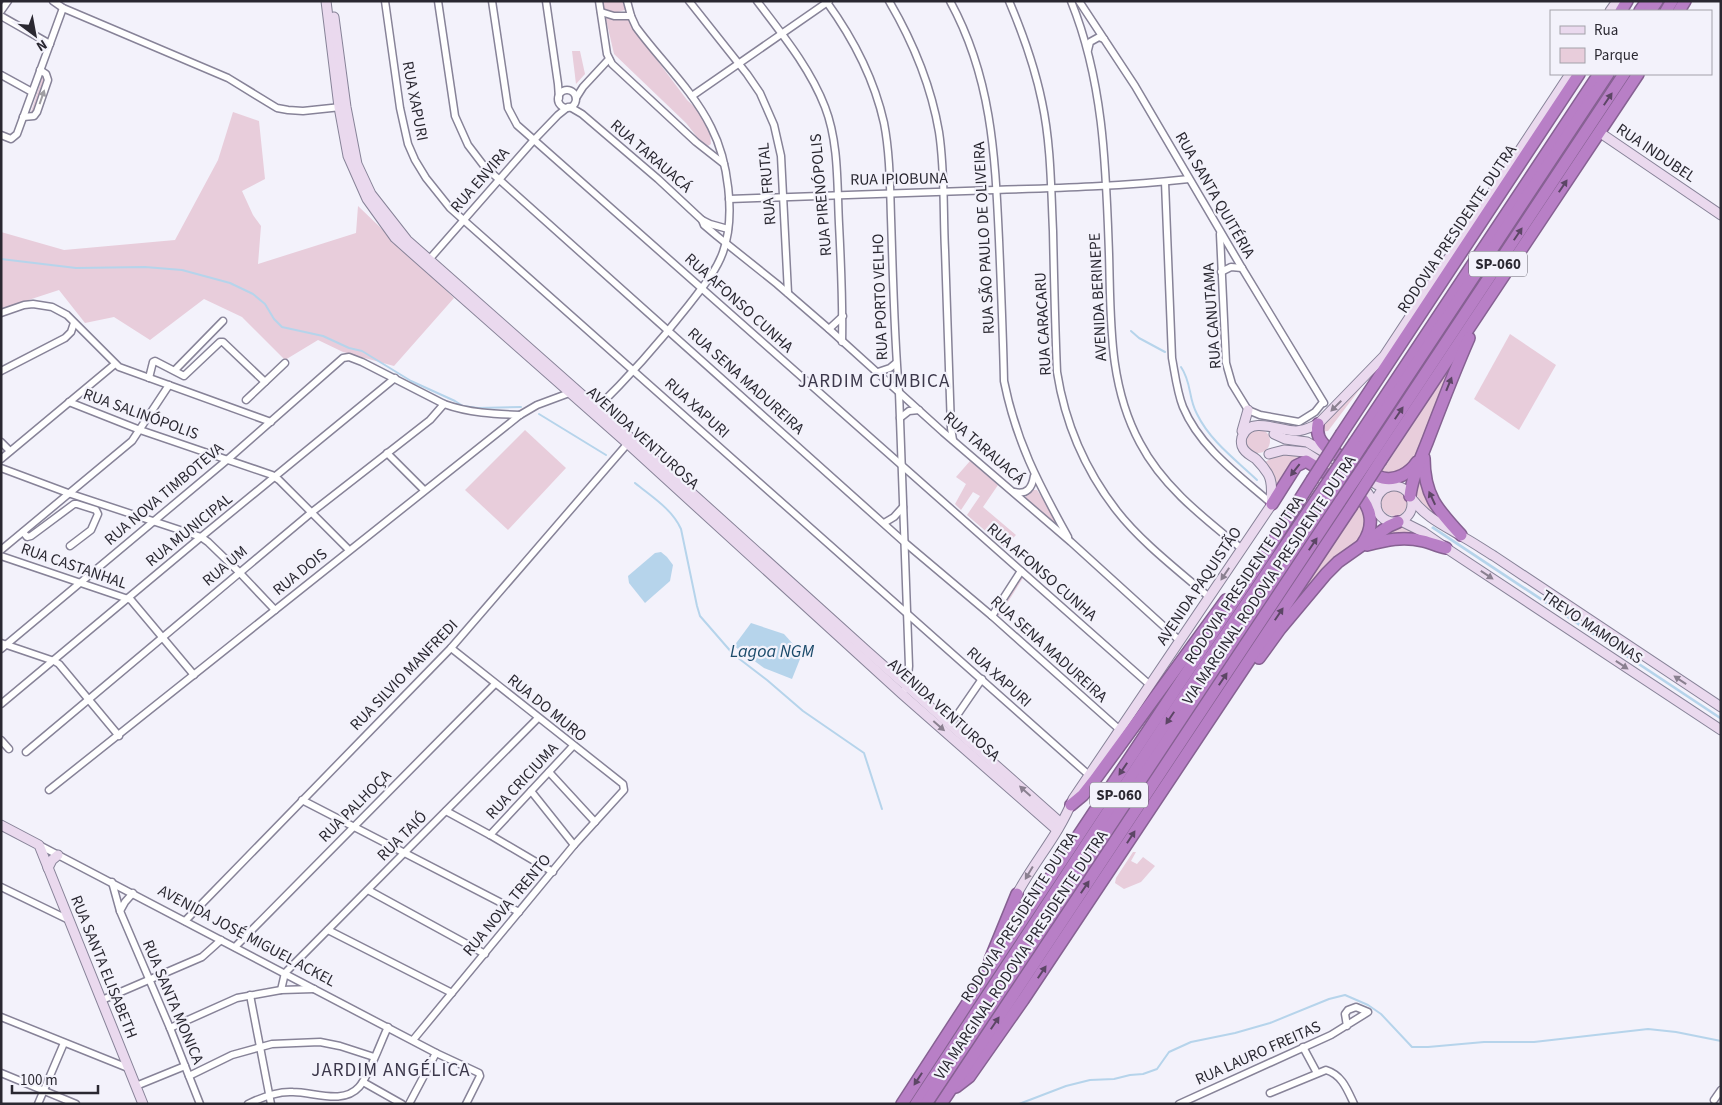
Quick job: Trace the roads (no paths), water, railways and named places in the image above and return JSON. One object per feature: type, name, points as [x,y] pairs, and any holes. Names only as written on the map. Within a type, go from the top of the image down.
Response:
[{"type":"highway","points":[[1645,6],[1657,1]]},
{"type":"highway","name":"RODOVIA PRESIDENTE DUTRA","points":[[902,1104],[1266,553],[1342,433],[1578,75]]},
{"type":"highway","name":"RODOVIA PRESIDENTE DUTRA","points":[[926,1104],[1597,75]]},
{"type":"highway","name":"RODOVIA PRESIDENTE DUTRA","points":[[1358,444],[1607,75]]},
{"type":"highway","name":"VIA MARGINAL RODOVIA PRESIDENTE DUTRA","points":[[1377,457],[1623,75]]},
{"type":"highway","points":[[949,1093],[970,1077],[1067,935],[1222,701],[1377,457],[1483,307],[1637,75]]},
{"type":"highway","points":[[1411,497],[1413,482],[1448,386],[1483,307]]},
{"type":"highway","points":[[1318,424],[1317,430],[1320,441],[1328,448],[1382,478],[1399,477],[1408,472],[1417,463],[1424,451]]},
{"type":"highway","points":[[1424,451],[1424,470],[1428,489],[1444,518],[1460,535]]},
{"type":"highway","points":[[1272,504],[1296,466],[1308,461],[1354,491],[1365,503],[1371,518],[1370,529],[1360,547]]},
{"type":"highway","name":"RODOVIA PRESIDENTE DUTRA","points":[[916,1104],[1156,740],[1327,491]]},
{"type":"highway","name":"VIA MARGINAL RODOVIA PRESIDENTE DUTRA","points":[[942,1104],[1346,504]]},
{"type":"highway","points":[[1222,701],[1231,693],[1280,629],[1326,574],[1338,562],[1399,521]]},
{"type":"highway","points":[[1360,547],[1387,540],[1402,539],[1424,541],[1446,548]]},
{"type":"highway","points":[[1071,805],[1083,795],[1233,590],[1266,553]]},
{"type":"highway","points":[[980,984],[1017,894]]},
{"type":"main road","name":"AVENIDA VENTUROSA","points":[[326,1],[343,107]]},
{"type":"main road","name":"AVENIDA VENTUROSA","points":[[332,1],[346,148],[362,190],[396,238],[427,262],[630,441],[901,687],[1059,827]]},
{"type":"main road","points":[[1271,431],[1301,430],[1318,424],[1384,356],[1569,75]]},
{"type":"main road","name":"RUA INDUBEL","points":[[1599,132],[1721,215]]},
{"type":"main road","points":[[1248,410],[1242,431],[1242,443],[1244,450],[1265,469],[1270,480],[1272,504]]},
{"type":"main road","points":[[1242,437],[1251,426],[1258,424],[1285,439],[1307,442],[1379,486],[1402,488],[1411,497],[1412,507],[1409,514],[1399,521],[1390,522],[1382,518],[1376,510],[1380,492],[1388,487]]},
{"type":"main road","points":[[1269,454],[1274,446],[1271,431]]},
{"type":"main road","points":[[1255,458],[1284,450],[1306,452],[1367,492],[1376,505]]},
{"type":"main road","name":"TREVO MAMONAS","points":[[1411,497],[1419,508],[1452,532],[1460,535],[1721,707]]},
{"type":"main road","name":"AVENIDA PAQUISTÃO","points":[[1017,894],[1028,873],[1059,827],[1073,799],[1272,504]]},
{"type":"main road","name":"TREVO MAMONAS","points":[[1399,521],[1432,537],[1721,730]]},
{"type":"main road","name":"AVENIDA VENTUROSA","points":[[901,687],[951,724],[1059,827]]},
{"type":"main road","name":"AVENIDA JOSÉ MIGUEL ACKEL","points":[[1,825],[39,845]]},
{"type":"main road","name":"RUA SANTA ELISABETH","points":[[39,845],[143,1104]]},
{"type":"main road","points":[[48,868],[52,860],[58,855]]},
{"type":"street","points":[[1,11],[8,1]]},
{"type":"street","points":[[53,1],[62,8],[228,78],[277,108],[303,111],[343,107]]},
{"type":"street","name":"RUA XAPURI","points":[[385,1],[400,108],[408,144],[415,160],[438,194],[464,220],[1090,776]]},
{"type":"street","name":"RUA SENA MADUREIRA","points":[[438,1],[456,116],[461,132],[476,157],[904,541],[992,616],[1120,730]]},
{"type":"street","name":"RUA AFONSO CUNHA","points":[[492,1],[508,108],[518,124],[533,140],[1150,685]]},
{"type":"street","points":[[546,1],[560,101]]},
{"type":"street","points":[[599,1],[609,59],[616,69],[696,142],[724,164]]},
{"type":"street","points":[[595,411],[634,371],[702,288],[718,264],[726,242],[728,229],[729,199],[724,164],[711,126],[692,96],[644,38],[631,16],[627,1]]},
{"type":"street","name":"RUA FRUTAL","points":[[689,1],[760,93],[774,125],[781,156],[788,293]]},
{"type":"street","name":"RUA PIRENÓPOLIS","points":[[757,1],[782,34],[810,77],[825,108],[834,146],[838,194],[843,316],[842,342]]},
{"type":"street","points":[[889,1],[919,61],[930,94],[939,131],[944,192],[953,440]]},
{"type":"street","name":"RUA SÃO PAULO DE OLIVEIRA","points":[[950,1],[976,63],[986,97],[991,125],[997,190],[1004,381],[1009,407],[1034,476],[1071,542]]},
{"type":"street","name":"RUA CARACARU","points":[[1009,1],[1029,56],[1042,104],[1052,188],[1057,372],[1061,396],[1077,444],[1088,466],[1118,512],[1151,545],[1210,597]]},
{"type":"street","name":"AVENIDA BERINEPE","points":[[1072,1],[1088,52],[1101,113],[1107,186],[1114,364],[1125,408],[1140,444],[1166,479],[1183,499],[1242,549]]},
{"type":"street","name":"RUA SANTA QUITÉRIA","points":[[1079,1],[1135,86],[1220,233],[1324,403],[1315,412],[1299,422],[1260,415],[1248,410]]},
{"type":"street","points":[[692,96],[827,2]]},
{"type":"street","name":"RUA PORTO VELHO","points":[[827,2],[853,42],[864,64],[875,93],[886,138],[890,194],[896,363],[899,392],[909,666],[901,687]]},
{"type":"street","points":[[1,135],[11,139],[17,134],[62,8]]},
{"type":"street","points":[[602,12],[614,16],[631,16]]},
{"type":"street","points":[[1,16],[50,44]]},
{"type":"street","points":[[1088,52],[1090,42],[1099,37],[1104,39]]},
{"type":"street","points":[[558,84],[575,97],[609,59]]},
{"type":"street","points":[[23,117],[34,116],[40,106],[48,80],[46,74],[40,70]]},
{"type":"street","points":[[1,75],[32,92]]},
{"type":"street","points":[[560,101],[560,93],[565,91]]},
{"type":"street","name":"RUA ENVIRA","points":[[427,262],[533,140],[558,115],[569,107],[575,97]]},
{"type":"street","name":"RUA TARAUACÁ","points":[[575,97],[582,114]]},
{"type":"street","name":"RUA ENVIRA","points":[[558,115],[560,101]]},
{"type":"street","name":"RUA TARAUACÁ","points":[[560,101],[582,114],[658,179],[702,220],[728,229]]},
{"type":"street","name":"RUA IPIOBUNA","points":[[729,199],[1107,186],[1189,179]]},
{"type":"street","points":[[1165,182],[1172,358],[1183,407],[1194,428],[1205,443],[1272,504]]},
{"type":"street","name":"RUA TARAUACÁ","points":[[702,220],[704,225],[788,293],[943,432],[1071,542],[1180,641]]},
{"type":"street","name":"RUA CANUTAMA","points":[[1220,233],[1226,363],[1232,384],[1248,410]]},
{"type":"street","points":[[1221,272],[1231,267],[1242,268]]},
{"type":"street","points":[[777,284],[787,272]]},
{"type":"street","points":[[1,313],[24,304],[44,305],[60,311],[115,364],[125,370],[271,422]]},
{"type":"street","points":[[829,329],[843,316]]},
{"type":"street","points":[[175,370],[222,321]]},
{"type":"street","points":[[1,371],[65,338],[71,332],[74,323]]},
{"type":"street","points":[[148,378],[155,361],[175,370],[181,375],[187,374],[220,342],[223,342],[264,382]]},
{"type":"street","name":"RUA NOVA TIMBOTEVA","points":[[3,646],[227,460],[343,358],[362,362],[395,378]]},
{"type":"street","points":[[246,400],[286,363]]},
{"type":"street","points":[[878,372],[890,368],[896,363]]},
{"type":"street","points":[[1,459],[115,364]]},
{"type":"street","points":[[395,378],[444,404],[467,411],[520,415]]},
{"type":"street","name":"RUA MUNICIPAL","points":[[1,704],[395,378]]},
{"type":"street","points":[[1,550],[125,447],[140,430],[169,385]]},
{"type":"street","name":"RUA DOIS","points":[[49,790],[520,415],[537,405],[574,392]]},
{"type":"street","name":"RUA SALINÓPOLIS","points":[[69,402],[140,430],[276,477],[349,550]]},
{"type":"street","name":"RUA UM","points":[[26,752],[312,512],[430,420],[444,404]]},
{"type":"street","points":[[900,418],[909,411],[920,410]]},
{"type":"street","points":[[943,432],[951,418]]},
{"type":"street","name":"RUA SILVIO MANFREDI","points":[[185,921],[451,648],[630,441]]},
{"type":"street","points":[[1,442],[10,451]]},
{"type":"street","points":[[387,453],[424,490]]},
{"type":"street","points":[[1,468],[152,522],[201,537],[239,572],[275,610]]},
{"type":"street","points":[[1013,492],[1026,492],[1030,488],[1034,476]]},
{"type":"street","points":[[23,532],[27,537],[31,536],[74,504],[96,510],[98,514],[92,529],[70,546]]},
{"type":"street","points":[[884,523],[894,517],[903,507]]},
{"type":"street","name":"RUA CASTANHAL","points":[[1,556],[127,598],[194,675]]},
{"type":"street","points":[[992,616],[1021,571]]},
{"type":"street","points":[[3,646],[54,661],[89,699],[119,736]]},
{"type":"street","name":"RUA DO MURO","points":[[451,648],[623,784],[624,790]]},
{"type":"street","points":[[951,724],[982,679]]},
{"type":"street","name":"RUA PALHOÇA","points":[[235,947],[495,684]]},
{"type":"street","name":"RUA TAIÓ","points":[[286,973],[538,718]]},
{"type":"street","points":[[1,740],[9,749]]},
{"type":"street","name":"RUA CRICIUMA","points":[[490,834],[573,746]]},
{"type":"street","points":[[549,772],[595,822]]},
{"type":"street","name":"RUA NOVA TRENTO","points":[[413,1040],[553,872],[574,844],[624,790]]},
{"type":"street","points":[[531,791],[574,844]]},
{"type":"street","points":[[302,800],[519,912]]},
{"type":"street","points":[[446,811],[490,834],[553,872]]},
{"type":"street","name":"AVENIDA JOSÉ MIGUEL ACKEL","points":[[39,845],[436,1053],[478,1073],[480,1076],[466,1104]]},
{"type":"street","name":"RUA SANTA MONICA","points":[[112,882],[120,911],[200,1104]]},
{"type":"street","points":[[1,887],[69,920]]},
{"type":"street","points":[[368,890],[485,954]]},
{"type":"street","points":[[120,911],[133,893]]},
{"type":"street","points":[[328,930],[452,993]]},
{"type":"street","points":[[102,1000],[202,957],[221,940]]},
{"type":"street","points":[[281,990],[286,973]]},
{"type":"street","points":[[170,1028],[218,1006],[250,995],[281,990],[316,989]]},
{"type":"street","points":[[250,995],[271,1104]]},
{"type":"street","points":[[1,1017],[128,1068]]},
{"type":"street","name":"RUA LAURO FREITAS","points":[[1178,1104],[1347,1026]]},
{"type":"street","points":[[248,1104],[269,1095],[292,1092],[339,1097],[353,1092],[363,1082],[388,1027]]},
{"type":"street","points":[[189,1076],[232,1055],[259,1046],[272,1044],[320,1042],[374,1057]]},
{"type":"street","points":[[38,1104],[64,1043]]},
{"type":"street","points":[[1303,1047],[1317,1072]]},
{"type":"street","points":[[409,1104],[436,1053]]},
{"type":"street","points":[[136,1086],[185,1066]]},
{"type":"street","points":[[1270,1094],[1317,1072],[1326,1070],[1336,1073],[1354,1104]]},
{"type":"street","points":[[1,1073],[76,1104]]},
{"type":"street","points":[[363,1082],[402,1104]]},
{"type":"street","points":[[1714,1100],[1721,1090]]},
{"type":"water","points":[[1433,526],[1721,717],[1721,720],[1431,528]]},
{"type":"water","points":[[661,552],[673,565],[670,581],[645,603],[629,583],[628,576],[655,553]]},
{"type":"water","name":"Lagoa NGM","points":[[751,623],[784,634],[802,654],[792,679],[764,668],[734,646]]},
{"type":"waterway","points":[[1,259],[76,268],[145,267],[182,270],[230,283],[253,294],[265,304],[274,319],[282,327],[323,336],[349,348],[362,351],[411,381],[463,406],[478,408],[521,407]]},
{"type":"waterway","points":[[1131,331],[1139,338],[1165,352]]},
{"type":"waterway","points":[[1181,367],[1187,379],[1194,408],[1202,424],[1224,450],[1257,480]]},
{"type":"waterway","points":[[539,414],[606,455]]},
{"type":"waterway","points":[[635,483],[667,509],[681,529],[700,616],[733,654],[803,711],[864,753],[882,809]]},
{"type":"waterway","points":[[1019,1104],[1066,1086],[1090,1080],[1114,1079],[1143,1074],[1157,1069],[1169,1052],[1191,1042],[1235,1033],[1270,1023],[1329,999],[1345,995],[1368,1005],[1381,1014],[1412,1047],[1484,1042],[1534,1042],[1648,1029],[1676,1032],[1721,1041]]},
{"type":"district","name":"JARDIM CUMBICA","points":[[874,381]]},
{"type":"district","name":"JARDIM ANGÉLICA","points":[[391,1070]]}]
